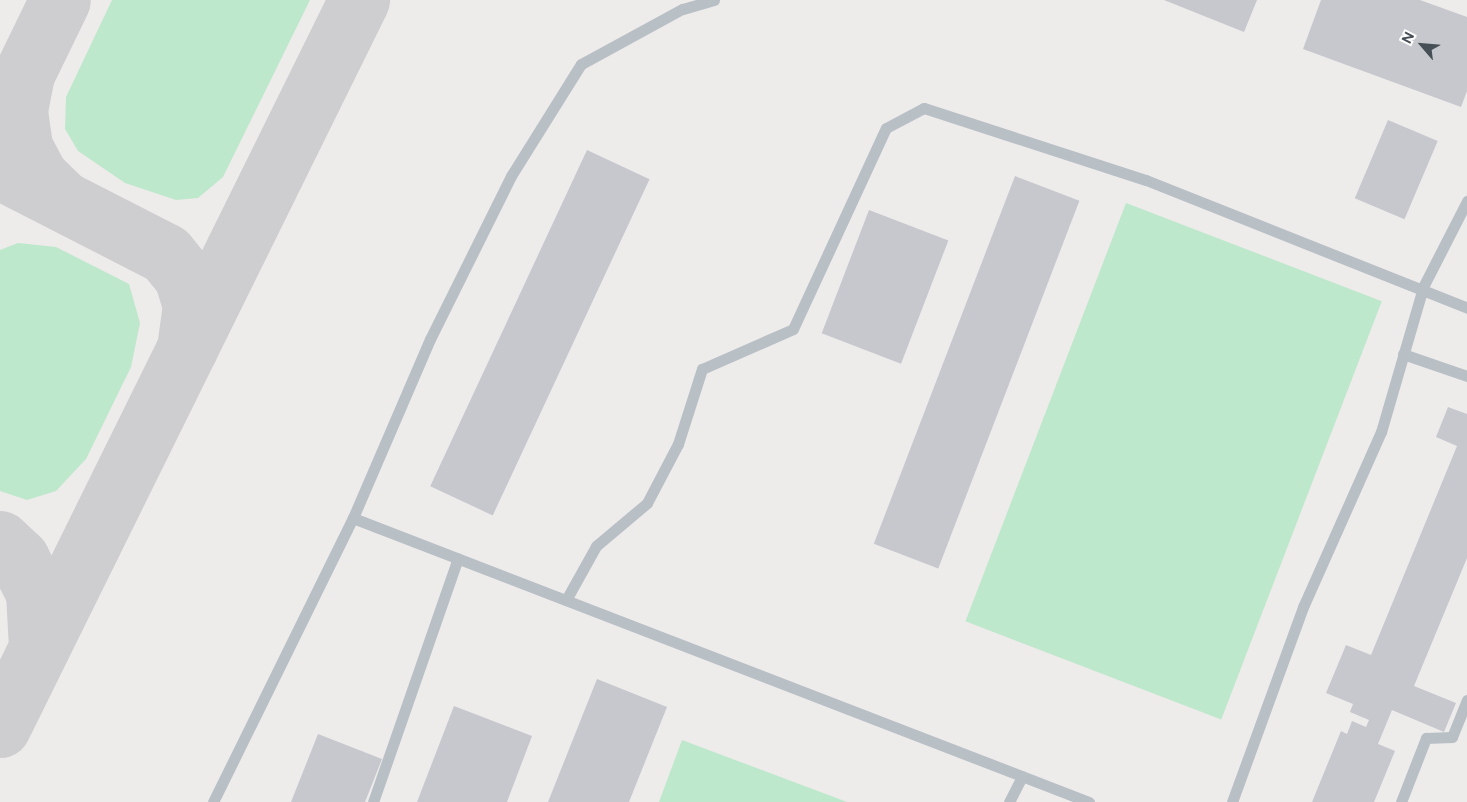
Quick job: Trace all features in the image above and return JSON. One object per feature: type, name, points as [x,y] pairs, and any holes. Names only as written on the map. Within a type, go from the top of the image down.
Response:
[{"type":"lane","points":[[213,802],[353,518],[430,339],[511,176],[581,64],[682,9],[714,0]]},
{"type":"lane","points":[[566,600],[596,546],[648,503],[678,444],[702,369],[793,329],[886,128],[924,108],[1146,180],[1423,287],[1467,308]]},
{"type":"lane","points":[[1232,802],[1303,607],[1381,432],[1423,287],[1467,201]]},
{"type":"lane","points":[[1404,354],[1467,376]]},
{"type":"lane","points":[[353,518],[1089,802]]},
{"type":"lane","points":[[373,802],[458,558]]},
{"type":"lane","points":[[1401,802],[1426,738],[1452,737],[1467,700]]},
{"type":"lane","points":[[1009,802],[1022,776]]},
{"type":"green space","points":[[112,0],[310,0],[223,177],[198,198],[176,200],[125,183],[78,151],[65,129],[66,97]]},
{"type":"green space","points":[[1126,203],[1382,301],[1221,719],[965,621]]},
{"type":"green space","points":[[18,243],[56,247],[129,284],[140,323],[131,367],[86,459],[56,491],[27,500],[0,491],[0,250]]},
{"type":"green space","points":[[682,740],[847,802],[659,802]]},
{"type":"building","points":[[1164,0],[1257,0],[1244,32]]},
{"type":"building","points":[[1321,0],[1420,0],[1467,17],[1467,91],[1461,107],[1303,49]]},
{"type":"building","points":[[1388,120],[1438,141],[1404,219],[1355,198]]},
{"type":"building","points":[[587,150],[650,179],[493,515],[430,486]]},
{"type":"building","points":[[1015,176],[1079,201],[938,569],[874,544]]},
{"type":"building","points":[[869,210],[948,240],[901,364],[822,333]]},
{"type":"building","points":[[1448,407],[1467,414],[1467,558],[1414,686],[1456,703],[1444,732],[1392,710],[1378,744],[1395,751],[1374,802],[1312,802],[1341,731],[1347,734],[1352,721],[1366,727],[1369,720],[1350,712],[1353,704],[1326,693],[1346,645],[1371,655],[1457,446],[1436,437]]},
{"type":"building","points":[[597,679],[667,707],[629,802],[548,802]]},
{"type":"building","points":[[454,706],[532,736],[507,802],[417,802]]},
{"type":"building","points":[[318,734],[382,759],[365,802],[291,802]]},
{"type":"taxiway","points":[[6,111],[60,0]]},
{"type":"taxiway","points":[[0,727],[359,0]]},
{"type":"taxiway","points":[[24,74],[17,111],[22,147],[38,177],[62,200]]},
{"type":"taxiway","points":[[0,169],[166,254],[184,276],[193,305],[187,349]]},
{"type":"taxiway","points":[[0,541],[19,559],[36,592],[39,647]]}]
